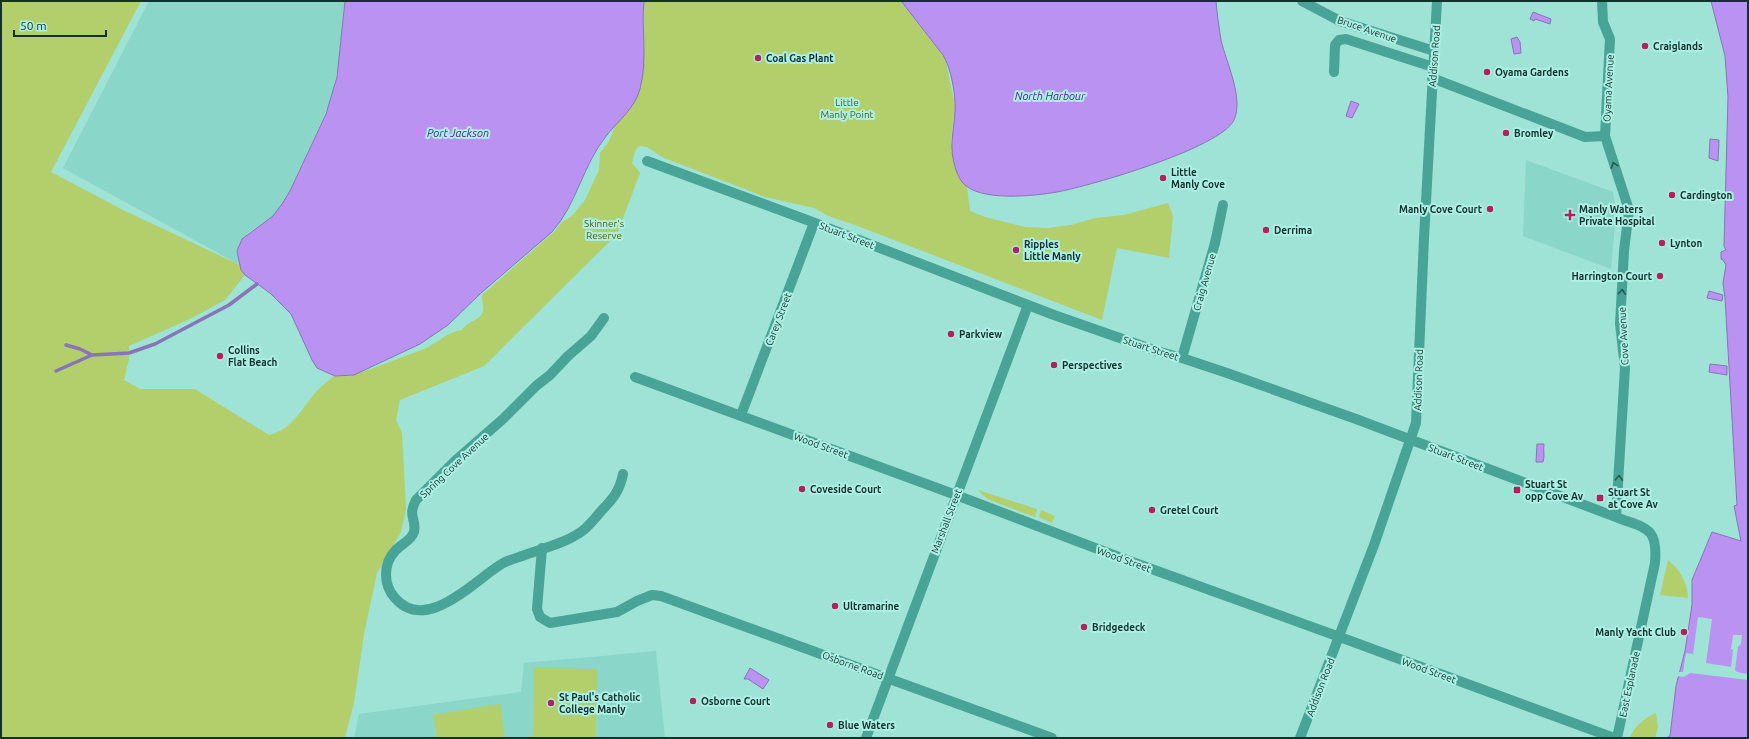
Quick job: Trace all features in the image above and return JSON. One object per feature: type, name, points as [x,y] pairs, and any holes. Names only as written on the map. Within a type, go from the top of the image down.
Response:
[{"type":"street","name":"Bruce Avenue","points":[[1302,1],[1340,21],[1434,51]]},
{"type":"street","name":"Addison Road","points":[[1300,738],[1329,667],[1339,636],[1374,545],[1416,423],[1437,1]]},
{"type":"street","name":"Oyama Avenue","points":[[1432,78],[1585,137],[1605,136],[1610,39],[1604,22],[1602,1]]},
{"type":"street","name":"Bruce Avenue","points":[[1334,72],[1335,45],[1339,40],[1346,39],[1433,67]]},
{"type":"street","name":"Cove Avenue","points":[[1605,136],[1629,210],[1624,250],[1620,324],[1625,368],[1616,517]]},
{"type":"street","name":"Stuart Street","points":[[647,161],[1028,304],[1411,440],[1642,527],[1653,536]]},
{"type":"street","name":"Craig Avenue","points":[[1182,358],[1215,243],[1223,205]]},
{"type":"street","name":"Carey Street","points":[[741,416],[814,223]]},
{"type":"street","name":"Marshall Street","points":[[866,738],[1028,304]]},
{"type":"street","name":"Spring Cove Avenue","points":[[604,318],[591,336],[416,500],[412,507],[411,514],[414,532],[410,539],[394,552],[387,563],[386,577],[389,588],[395,598],[406,607],[421,610],[434,608],[448,602],[471,588],[500,564],[567,539],[585,529],[607,505],[621,486],[622,474]]},
{"type":"street","name":"Wood Street","points":[[636,377],[956,495],[1124,559],[1339,636],[1614,738]]},
{"type":"street","name":"East Esplanade","points":[[1617,738],[1655,563],[1656,542],[1653,536]]},
{"type":"street","name":"Osborne Road","points":[[542,548],[537,609],[540,617],[550,623],[617,612],[652,594],[661,596],[888,677],[1052,738]]},
{"type":"shaded area","points":[[149,1],[345,1],[339,64],[330,102],[290,191],[282,204],[273,216],[248,233],[237,251],[240,265],[63,168]]},
{"type":"shaded area","name":"Manly Waters Private Hospital","points":[[1526,160],[1613,192],[1616,214],[1611,269],[1523,236]]},
{"type":"shaded area","name":"St Paul's Catholic College Manly","points":[[656,651],[665,738],[354,738],[359,714],[521,692],[524,663]]},
{"type":"green space","points":[[1,1],[141,1],[51,172],[123,210],[240,265],[241,270],[245,275],[225,300],[192,318],[129,346],[129,359],[124,380],[140,389],[195,389],[269,435],[288,426],[320,388],[333,377],[338,375],[350,376],[425,349],[450,333],[462,330],[468,324],[480,317],[483,311],[482,295],[555,231],[562,222],[572,216],[585,200],[599,170],[600,153],[609,141],[615,126],[632,106],[644,42],[644,1],[900,1],[945,58],[955,105],[951,140],[957,172],[967,187],[970,211],[985,217],[1025,227],[1048,228],[1071,225],[1095,218],[1124,215],[1168,203],[1173,216],[1169,258],[1117,248],[1102,320],[828,216],[814,208],[765,197],[664,158],[647,147],[639,146],[635,151],[632,163],[640,173],[617,234],[484,366],[400,400],[396,420],[402,433],[406,509],[401,532],[377,573],[364,634],[354,703],[345,738],[1,738]]},
{"type":"green space","points":[[978,490],[1037,509],[1035,517],[987,499]]},
{"type":"green space","points":[[1041,510],[1055,516],[1052,523],[1039,517]]},
{"type":"green space","points":[[1668,560],[1680,572],[1687,587],[1688,598],[1660,595]]},
{"type":"green space","points":[[534,668],[597,669],[596,737],[525,738],[533,736]]},
{"type":"green space","points":[[500,704],[505,738],[437,738],[433,715]]},
{"type":"green space","points":[[1656,713],[1658,727],[1655,738],[1630,738],[1640,723]]},
{"type":"water","name":"Port Jackson","points":[[345,1],[644,1],[644,67],[638,96],[626,114],[599,146],[568,209],[552,232],[481,293],[448,325],[420,344],[354,375],[335,376],[317,368],[291,314],[270,293],[245,275],[241,270],[237,251],[242,239],[273,216],[282,204],[290,191],[326,114],[337,77]]},
{"type":"water","name":"North Harbour","points":[[901,1],[1216,1],[1221,40],[1236,91],[1237,111],[1234,120],[1224,131],[1206,142],[1181,154],[1097,182],[1057,192],[1035,195],[1008,196],[981,193],[971,189],[962,182],[954,162],[952,154],[952,140],[955,97],[951,74],[946,60]]},
{"type":"water","points":[[1711,1],[1748,1],[1748,738],[1666,738],[1670,736],[1676,686],[1685,651],[1692,605],[1692,580],[1712,532],[1741,541],[1734,506],[1737,505],[1723,283],[1726,265],[1721,259],[1721,252],[1726,250],[1724,246],[1728,97],[1725,56]]},
{"type":"water","points":[[1533,12],[1551,19],[1550,24],[1535,19],[1534,21],[1530,19]]},
{"type":"water","points":[[1517,37],[1520,42],[1521,53],[1514,54],[1511,39]]},
{"type":"water","points":[[1351,101],[1359,104],[1352,118],[1346,116]]},
{"type":"water","points":[[1710,139],[1719,140],[1718,161],[1709,158]]},
{"type":"water","points":[[1709,291],[1723,295],[1722,301],[1707,298]]},
{"type":"water","points":[[1710,364],[1727,366],[1727,375],[1709,372]]},
{"type":"water","points":[[1537,444],[1544,444],[1543,462],[1536,462]]},
{"type":"water","points":[[750,668],[769,680],[763,689],[748,679],[744,679]]},
{"type":"pier","points":[[1698,617],[1712,619],[1706,663],[1731,667],[1733,635],[1742,635],[1741,644],[1738,647],[1735,670],[1737,672],[1748,674],[1748,680],[1690,673],[1684,677],[1676,676],[1678,672],[1683,672],[1686,653],[1693,654]]},
{"type":"waterway","points":[[56,371],[92,355],[129,353],[155,344],[229,305],[257,284]]},
{"type":"waterway","points":[[66,345],[80,349],[92,355]]},
{"type":"place","name":"Craiglands","points":[[1645,46]]},
{"type":"place","name":"Coal Gas Plant","points":[[758,58]]},
{"type":"place","name":"Oyama Gardens","points":[[1487,72]]},
{"type":"place","name":"Bromley","points":[[1506,133]]},
{"type":"place","name":"Little Manly Cove","points":[[1163,178]]},
{"type":"place","name":"Cardington","points":[[1672,195]]},
{"type":"place","name":"Manly Cove Court","points":[[1490,209]]},
{"type":"place","name":"Manly Waters Private Hospital","points":[[1570,215]]},
{"type":"place","name":"Derrima","points":[[1266,230]]},
{"type":"place","name":"Lynton","points":[[1662,243]]},
{"type":"place","name":"Ripples Little Manly","points":[[1016,250]]},
{"type":"place","name":"Harrington Court","points":[[1660,276]]},
{"type":"place","name":"Parkview","points":[[951,334]]},
{"type":"place","name":"Collins Flat Beach","points":[[220,356]]},
{"type":"place","name":"Perspectives","points":[[1054,365]]},
{"type":"place","name":"Coveside Court","points":[[802,489]]},
{"type":"place","name":"Stuart St opp Cove Av","points":[[1517,490]]},
{"type":"place","name":"Stuart St at Cove Av","points":[[1600,498]]},
{"type":"place","name":"Gretel Court","points":[[1152,510]]},
{"type":"place","name":"Ultramarine","points":[[835,606]]},
{"type":"place","name":"Bridgedeck","points":[[1084,627]]},
{"type":"place","name":"Manly Yacht Club","points":[[1684,632]]},
{"type":"place","name":"Osborne Court","points":[[693,701]]},
{"type":"place","name":"St Paul's Catholic College Manly","points":[[551,703]]},
{"type":"place","name":"Blue Waters","points":[[830,725]]},
{"type":"park label","name":"Little Manly Point","points":[[847,108]]},
{"type":"park label","name":"Skinner's Reserve","points":[[604,228]]}]
